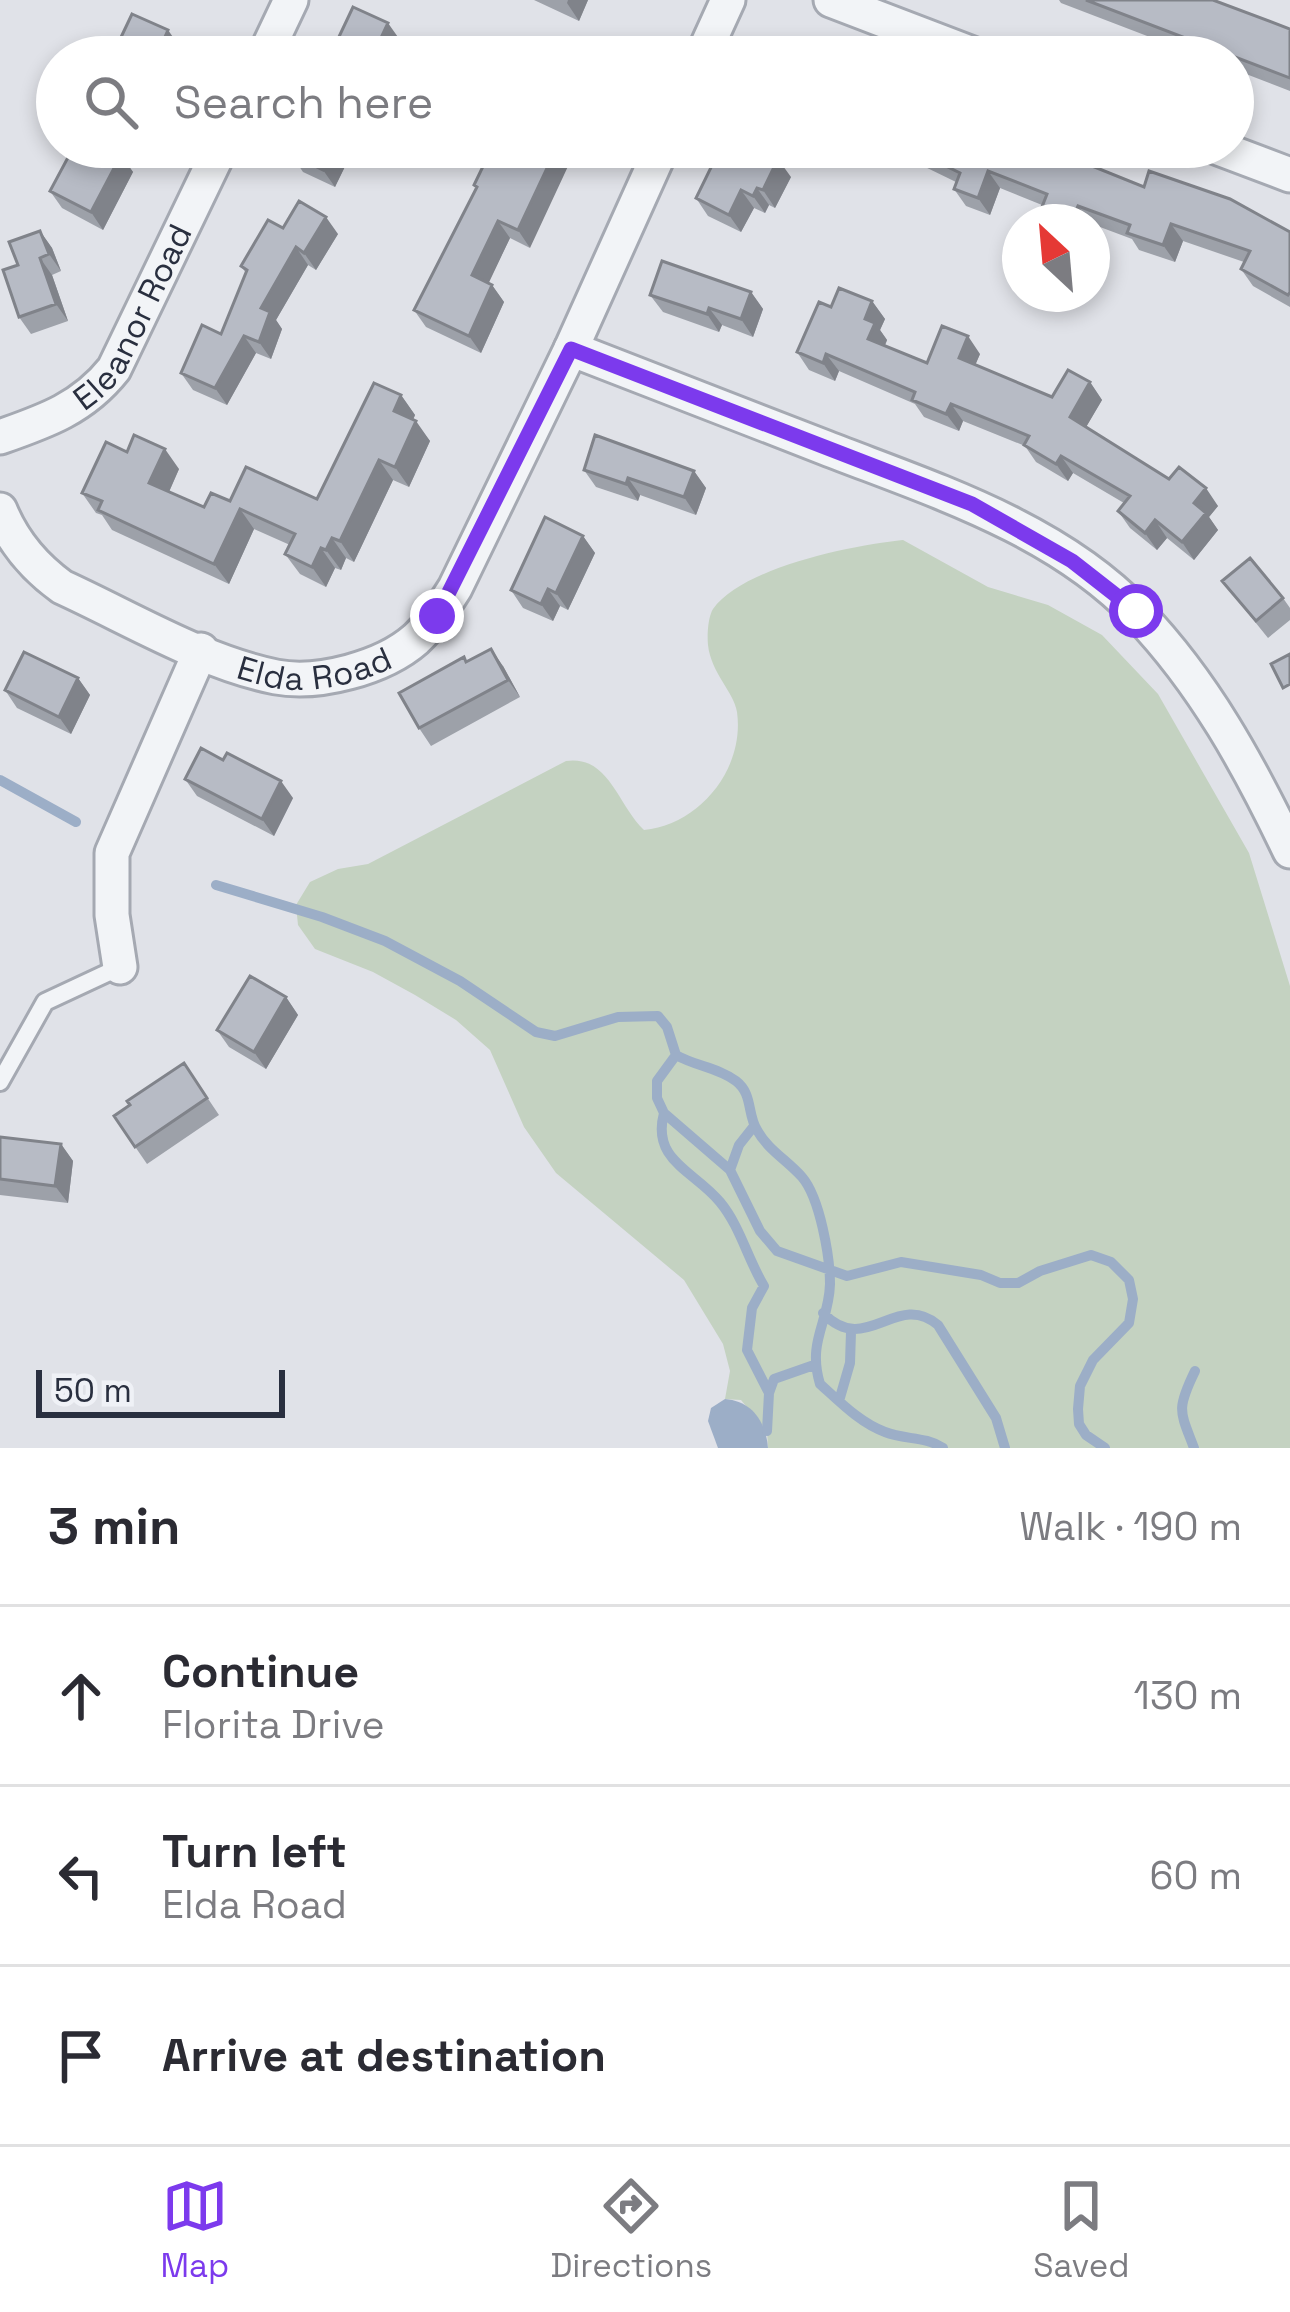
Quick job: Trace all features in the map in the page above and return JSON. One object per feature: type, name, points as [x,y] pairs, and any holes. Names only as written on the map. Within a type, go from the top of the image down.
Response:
[{"type":"street","points":[[274,36],[291,0]]},
{"type":"street","points":[[712,36],[728,0]]},
{"type":"street","points":[[831,0],[925,36]]},
{"type":"street","points":[[1254,161],[1290,175]]},
{"type":"street","name":"Eleanor Road","points":[[0,436],[72,409],[95,393],[114,369],[211,168]]},
{"type":"street","name":"Elda Road","points":[[0,510],[22,550],[62,587],[201,650],[275,677],[307,680],[381,659],[412,643],[454,588],[571,349],[653,168]]},
{"type":"street","points":[[571,349],[972,504],[1072,561],[1136,611],[1192,678],[1256,779],[1290,850]]},
{"type":"street","points":[[120,967],[112,915],[112,853],[201,650]]},
{"type":"lane","points":[[0,1082],[45,1002],[120,967]]},
{"type":"green space","points":[[903,540],[988,587],[1048,605],[1102,635],[1158,694],[1249,853],[1290,986],[1290,1448],[768,1448],[767,1431],[741,1400],[725,1399],[730,1371],[723,1344],[684,1280],[556,1173],[524,1127],[490,1050],[456,1020],[415,995],[315,949],[298,925],[296,905],[310,882],[338,869],[368,864],[566,761],[581,761],[602,773],[644,830],[683,817],[700,805],[726,773],[738,733],[735,705],[710,655],[713,609],[748,581],[773,570],[829,553]]},
{"type":"water","points":[[725,1399],[756,1414],[768,1448],[718,1448],[708,1421],[711,1408]]},
{"type":"building","points":[[1086,0],[1213,0],[1290,29],[1290,78],[1254,64],[1254,36],[1180,36]]},
{"type":"building","points":[[353,7],[388,23],[382,36],[339,36]]},
{"type":"building","points":[[132,14],[168,30],[165,36],[122,36]]},
{"type":"building","points":[[62,168],[114,168],[91,212],[50,191]]},
{"type":"building","points":[[482,168],[547,168],[518,230],[498,221],[472,275],[492,285],[469,336],[414,310]]},
{"type":"building","points":[[711,168],[774,168],[763,190],[757,188],[753,196],[741,190],[729,215],[696,198]]},
{"type":"building","points":[[950,168],[1097,168],[1144,187],[1149,171],[1230,199],[1290,232],[1290,292],[1241,269],[1250,251],[1171,224],[1163,245],[1127,233],[1130,225],[1110,218],[1110,204],[1043,204],[1047,194],[988,171],[978,198],[954,189],[960,173]]},
{"type":"building","points":[[299,201],[326,217],[304,253],[296,247],[261,308],[270,312],[259,342],[244,336],[215,388],[181,373],[202,325],[221,334],[247,270],[241,266],[268,220],[283,228]]},
{"type":"building","points":[[40,231],[49,254],[40,258],[56,304],[19,317],[3,270],[18,265],[9,242]]},
{"type":"building","points":[[662,261],[751,292],[741,319],[709,308],[707,314],[650,295]]},
{"type":"building","points":[[839,288],[872,301],[865,319],[875,323],[868,339],[927,363],[942,326],[968,336],[959,358],[1052,397],[1068,370],[1090,382],[1070,417],[1169,479],[1179,467],[1206,488],[1194,503],[1206,513],[1182,542],[1155,520],[1145,533],[1118,511],[1130,496],[1061,456],[1056,464],[1024,445],[1029,436],[951,404],[946,414],[912,400],[915,392],[826,354],[823,363],[797,352],[819,302],[831,307]]},
{"type":"building","points":[[374,383],[401,395],[394,411],[416,421],[395,467],[379,460],[340,541],[332,538],[326,550],[321,548],[312,567],[285,554],[295,534],[240,509],[214,564],[98,510],[102,501],[82,493],[106,442],[127,452],[134,435],[165,449],[149,483],[204,507],[211,493],[230,501],[246,467],[317,499]]},
{"type":"building","points":[[595,435],[694,471],[684,497],[628,478],[626,484],[584,470]]},
{"type":"building","points":[[545,517],[583,536],[556,593],[548,589],[541,604],[511,590]]},
{"type":"building","points":[[1250,558],[1283,598],[1256,621],[1222,581]]},
{"type":"building","points":[[491,649],[508,680],[419,728],[399,693],[464,657],[466,662]]},
{"type":"building","points":[[24,652],[78,678],[59,717],[5,690]]},
{"type":"building","points":[[1290,654],[1290,684],[1283,688],[1271,664]]},
{"type":"building","points":[[201,748],[223,760],[227,753],[281,781],[262,819],[185,779]]},
{"type":"building","points":[[250,976],[286,997],[254,1052],[217,1030]]},
{"type":"building","points":[[184,1063],[207,1098],[135,1147],[114,1116],[130,1105],[127,1101]]},
{"type":"building","points":[[0,1137],[61,1144],[55,1186],[0,1179]]},
{"type":"waterway","points":[[0,780],[76,822]]},
{"type":"waterway","points":[[216,885],[385,941],[460,981],[536,1032],[555,1036],[618,1017],[658,1016],[676,1055],[741,1086],[761,1137],[802,1177],[814,1199],[830,1284],[817,1344],[820,1384],[876,1428],[943,1448]]},
{"type":"waterway","points":[[676,1055],[657,1081],[657,1098],[664,1113],[730,1170],[760,1231],[777,1251],[847,1276],[901,1262],[981,1275],[1000,1283],[1018,1283],[1091,1255],[1111,1262],[1129,1280],[1133,1299],[1129,1323],[1093,1360],[1080,1386],[1078,1409],[1086,1435],[1105,1448]]},
{"type":"waterway","points":[[664,1113],[662,1129],[669,1154],[727,1211],[764,1286],[752,1308],[747,1350],[769,1393]]},
{"type":"waterway","points":[[730,1170],[739,1145],[754,1126]]},
{"type":"waterway","points":[[823,1313],[853,1329],[908,1315],[923,1316],[938,1325],[996,1418],[1005,1448]]},
{"type":"waterway","points":[[839,1401],[850,1363],[851,1332]]},
{"type":"waterway","points":[[767,1431],[774,1379],[814,1365]]},
{"type":"waterway","points":[[1194,1448],[1182,1410],[1195,1371]]},
{"type":"route","points":[[437,616],[571,349],[972,504],[1072,561],[1136,611]]}]
